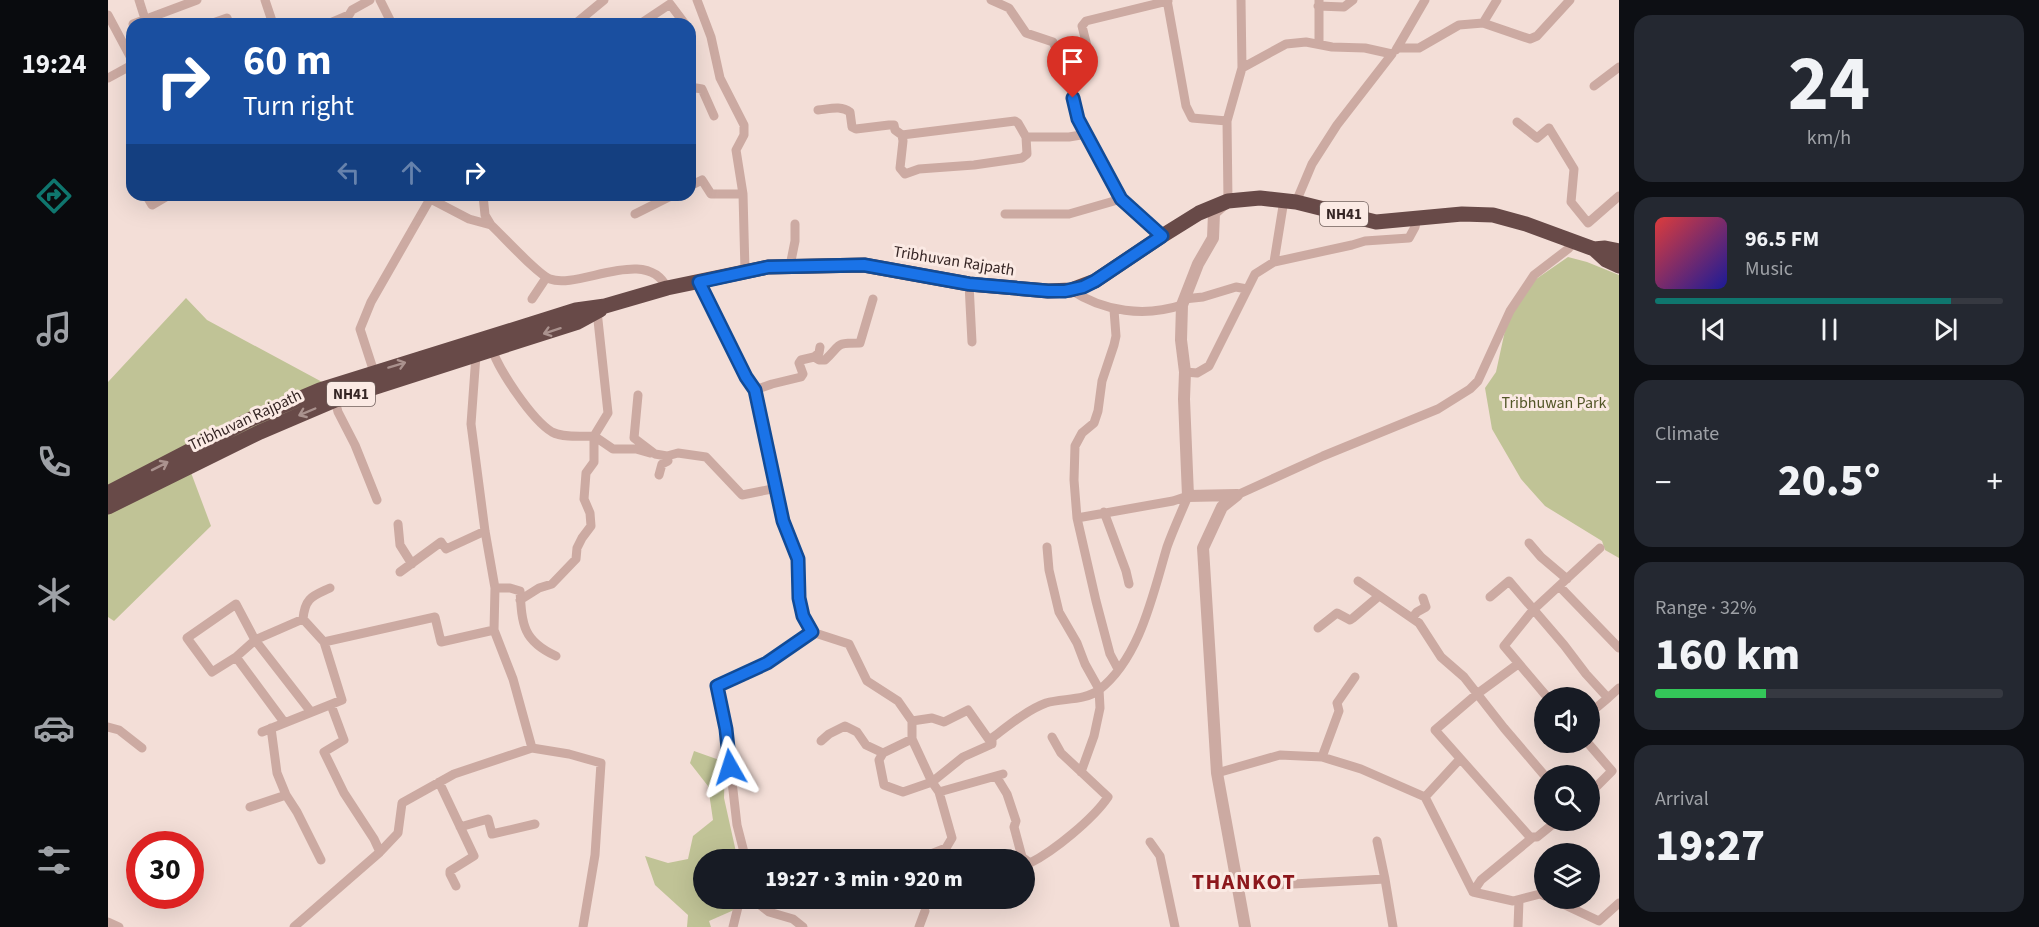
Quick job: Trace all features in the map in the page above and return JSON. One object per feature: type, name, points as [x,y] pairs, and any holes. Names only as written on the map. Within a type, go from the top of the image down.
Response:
[{"type":"highway","name":"Tribhuvan Rajpath","points":[[108,493],[270,410],[332,386],[374,372],[491,344],[576,310],[601,309],[667,288],[745,271],[790,266],[864,265],[969,284],[1048,291],[1071,290],[1083,287],[1110,272],[1199,213],[1228,201],[1260,198],[1290,201],[1376,222],[1462,214],[1493,215],[1526,224],[1594,249],[1606,260],[1619,266]]},
{"type":"highway","name":"Tribhuvan Rajpath","points":[[1594,249],[1605,248],[1619,251]]},
{"type":"highway","name":"Tribhuvan Rajpath","points":[[108,507],[260,432],[335,400],[476,355],[491,344]]},
{"type":"street","points":[[139,0],[145,18]]},
{"type":"street","points":[[148,18],[197,0]]},
{"type":"street","points":[[266,0],[271,18]]},
{"type":"street","points":[[342,18],[370,0]]},
{"type":"street","points":[[380,0],[389,18]]},
{"type":"street","points":[[586,0],[595,7]]},
{"type":"street","points":[[582,18],[604,0]]},
{"type":"street","points":[[697,0],[711,37],[720,78],[744,126],[744,135],[736,150],[743,194],[745,271]]},
{"type":"street","points":[[991,0],[1009,8],[1026,33],[1053,42],[1068,76],[1078,119],[1121,199],[1162,236]]},
{"type":"street","points":[[1068,76],[1089,68],[1090,58],[1082,26],[1086,21],[1168,0],[1186,106],[1192,118],[1227,121]]},
{"type":"street","points":[[992,744],[992,738],[1046,703],[1091,694],[1100,689],[1118,669],[1131,650],[1145,621],[1168,545],[1188,496],[1185,372],[1180,340],[1183,302],[1198,264],[1213,238],[1214,213],[1228,201],[1227,121],[1242,68],[1240,0]]},
{"type":"street","points":[[1319,44],[1318,3],[1344,7],[1353,0]]},
{"type":"street","points":[[1274,262],[1290,201],[1324,144],[1394,51],[1425,0]]},
{"type":"street","points":[[1484,23],[1497,0]]},
{"type":"street","points":[[1242,68],[1286,44],[1306,42],[1332,47],[1394,51],[1419,48],[1459,25],[1484,23],[1530,39],[1537,36],[1570,0]]},
{"type":"street","points":[[649,18],[670,4],[680,18]]},
{"type":"street","points":[[108,15],[126,49]]},
{"type":"street","points":[[116,31],[126,27]]},
{"type":"street","points":[[108,78],[126,68]]},
{"type":"street","points":[[1594,86],[1619,68]]},
{"type":"street","points":[[696,88],[702,88],[714,116]]},
{"type":"street","points":[[818,110],[846,109],[850,112],[852,127],[856,129],[894,126],[902,135],[900,168],[905,174],[919,169],[974,165],[1022,158],[1027,154],[1026,137],[1015,121],[902,135]]},
{"type":"street","points":[[1517,122],[1537,138],[1549,128],[1574,169],[1572,202],[1588,223],[1619,196]]},
{"type":"street","points":[[1026,137],[1069,137],[1087,134]]},
{"type":"street","points":[[696,183],[702,180],[711,194],[743,194]]},
{"type":"street","points":[[1005,214],[1069,214],[1121,199]]},
{"type":"street","points":[[374,372],[360,329],[371,302],[424,201]]},
{"type":"street","points":[[434,201],[470,219],[491,225]]},
{"type":"street","points":[[484,201],[485,215],[491,225],[546,278],[559,281],[625,269],[644,270],[663,280],[667,288]]},
{"type":"street","points":[[634,214],[661,201]]},
{"type":"street","points":[[1185,372],[1197,374],[1209,366],[1255,274],[1274,262],[1352,246],[1365,241],[1409,238],[1417,218]]},
{"type":"street","points":[[790,266],[795,242],[795,224]]},
{"type":"street","points":[[1245,927],[1218,773],[1203,548],[1222,507],[1237,495],[1323,456],[1438,409],[1470,389],[1478,381],[1510,310],[1534,275],[1574,242]]},
{"type":"street","points":[[532,299],[546,278]]},
{"type":"street","points":[[699,282],[746,377],[755,390],[783,521],[798,559],[799,598],[803,616],[812,632],[849,644],[867,681],[898,701],[912,721],[912,739],[939,792],[952,838],[944,849]]},
{"type":"street","points":[[969,284],[972,342]]},
{"type":"street","points":[[1071,290],[1114,310],[1161,312],[1183,302],[1236,287],[1247,289]]},
{"type":"street","points":[[814,357],[825,360],[837,345],[860,343],[873,299]]},
{"type":"street","points":[[520,600],[539,588],[552,584],[576,559],[577,548],[591,526],[590,513],[584,499],[586,473],[594,462],[594,436],[608,413],[601,309]]},
{"type":"street","points":[[1114,310],[1116,336],[1102,381],[1094,423],[1083,433],[1075,446],[1074,480],[1077,518],[1110,654],[1118,669]]},
{"type":"street","points":[[491,344],[499,367],[527,406],[554,433],[594,436],[613,449],[636,449],[667,456],[678,453],[706,458],[742,495],[777,488]]},
{"type":"street","points":[[755,390],[801,377],[803,374],[800,361],[814,357],[819,353],[820,347]]},
{"type":"street","points":[[476,355],[471,424],[495,588],[494,630],[513,680],[532,748]]},
{"type":"street","points":[[638,395],[634,438],[655,454]]},
{"type":"street","points":[[335,400],[338,412],[355,445],[377,500]]},
{"type":"street","points":[[659,475],[662,464],[668,461],[667,456]]},
{"type":"street","points":[[1077,518],[1173,501],[1188,496],[1237,495]]},
{"type":"street","points":[[1104,512],[1129,584]]},
{"type":"street","points":[[398,524],[400,545],[412,564]]},
{"type":"street","points":[[400,572],[441,542],[446,549],[485,531]]},
{"type":"street","points":[[1529,543],[1619,648]]},
{"type":"street","points":[[1047,548],[1049,570],[1059,612],[1100,689],[1100,708],[1096,727],[1081,772]]},
{"type":"street","points":[[1538,687],[1504,646],[1533,610],[1600,548]]},
{"type":"street","points":[[1358,580],[1419,623],[1441,657],[1464,677],[1536,765]]},
{"type":"street","points":[[1490,597],[1509,581],[1586,675],[1608,698]]},
{"type":"street","points":[[321,860],[286,795],[277,773],[266,730],[342,700],[324,642],[303,619],[309,598],[330,588]]},
{"type":"street","points":[[495,588],[520,591],[521,619],[532,642],[556,656]]},
{"type":"street","points":[[1318,628],[1337,613],[1350,620],[1379,596]]},
{"type":"street","points":[[1412,618],[1425,607],[1423,598]]},
{"type":"street","points":[[303,619],[255,640],[236,657],[212,672],[187,638],[236,604],[255,640],[311,712]]},
{"type":"street","points":[[324,642],[435,617],[441,642],[494,630]]},
{"type":"street","points":[[744,849],[737,825],[726,729],[717,686],[767,663],[812,632]]},
{"type":"street","points":[[236,657],[284,722]]},
{"type":"street","points":[[1518,664],[1477,694],[1435,730],[1530,837],[1533,837]]},
{"type":"street","points":[[1322,757],[1338,711],[1337,703],[1355,677]]},
{"type":"street","points":[[1600,705],[1619,688]]},
{"type":"street","points":[[331,705],[344,740],[324,752],[344,793],[380,852]]},
{"type":"street","points":[[912,721],[932,718],[944,722],[968,710],[992,744]]},
{"type":"street","points":[[821,741],[845,726],[857,732],[866,745],[883,753]]},
{"type":"street","points":[[108,727],[119,730],[142,748]]},
{"type":"street","points":[[939,792],[999,775],[1016,821],[1014,826],[1022,857],[1030,863],[1044,856],[1100,809],[1108,797],[1060,753],[1052,737]]},
{"type":"street","points":[[912,739],[883,753],[879,760],[884,785],[903,792],[932,782],[963,757],[992,744]]},
{"type":"street","points":[[294,927],[380,852],[398,833],[402,803],[454,774],[532,748],[569,754],[601,763],[595,855],[583,927]]},
{"type":"street","points":[[1596,753],[1612,771],[1600,783]]},
{"type":"street","points":[[1218,773],[1280,755],[1322,757],[1361,769],[1425,796],[1473,892],[1513,902],[1534,896]]},
{"type":"street","points":[[1425,796],[1460,759]]},
{"type":"street","points":[[439,782],[474,856],[450,871],[456,886]]},
{"type":"street","points":[[250,807],[286,795]]},
{"type":"street","points":[[460,827],[488,819],[492,834],[501,834],[535,824]]},
{"type":"street","points":[[1473,892],[1481,880],[1533,837],[1537,837],[1544,831]]},
{"type":"street","points":[[1377,841],[1393,927]]},
{"type":"street","points":[[1150,842],[1160,856],[1175,927]]},
{"type":"street","points":[[1239,888],[1385,879]]},
{"type":"street","points":[[1518,927],[1519,900]]},
{"type":"street","points":[[1571,909],[1600,924],[1619,903]]},
{"type":"street","points":[[733,927],[738,909]]},
{"type":"street","points":[[765,909],[794,919],[802,927]]},
{"type":"street","points":[[919,927],[925,911]]},
{"type":"street","points":[[108,922],[119,927]]},
{"type":"green space","name":"Tribhuwan Park","points":[[1568,257],[1619,275],[1619,558],[1605,550],[1602,541],[1545,506],[1521,479],[1492,429],[1485,388],[1496,372],[1509,312],[1526,286]]},
{"type":"green space","points":[[186,298],[207,320],[350,397],[190,470],[211,526],[114,621],[108,617],[108,382]]},
{"type":"green space","points":[[694,751],[725,762],[724,798],[735,849],[693,849],[693,909],[734,909],[709,921],[711,927],[687,927],[688,915],[655,885],[645,856],[668,863],[688,859],[693,836],[713,820],[708,786],[690,763]]},
{"type":"district","name":"THANKOT","points":[[1244,882]]},
{"type":"route","points":[[730,767],[726,729],[717,686],[767,663],[812,632],[803,616],[799,598],[798,559],[783,521],[755,390],[746,377],[699,282],[768,267],[864,265],[969,284],[1048,291],[1065,291],[1083,287],[1110,272],[1162,236],[1121,199],[1078,119],[1073,98]]}]
